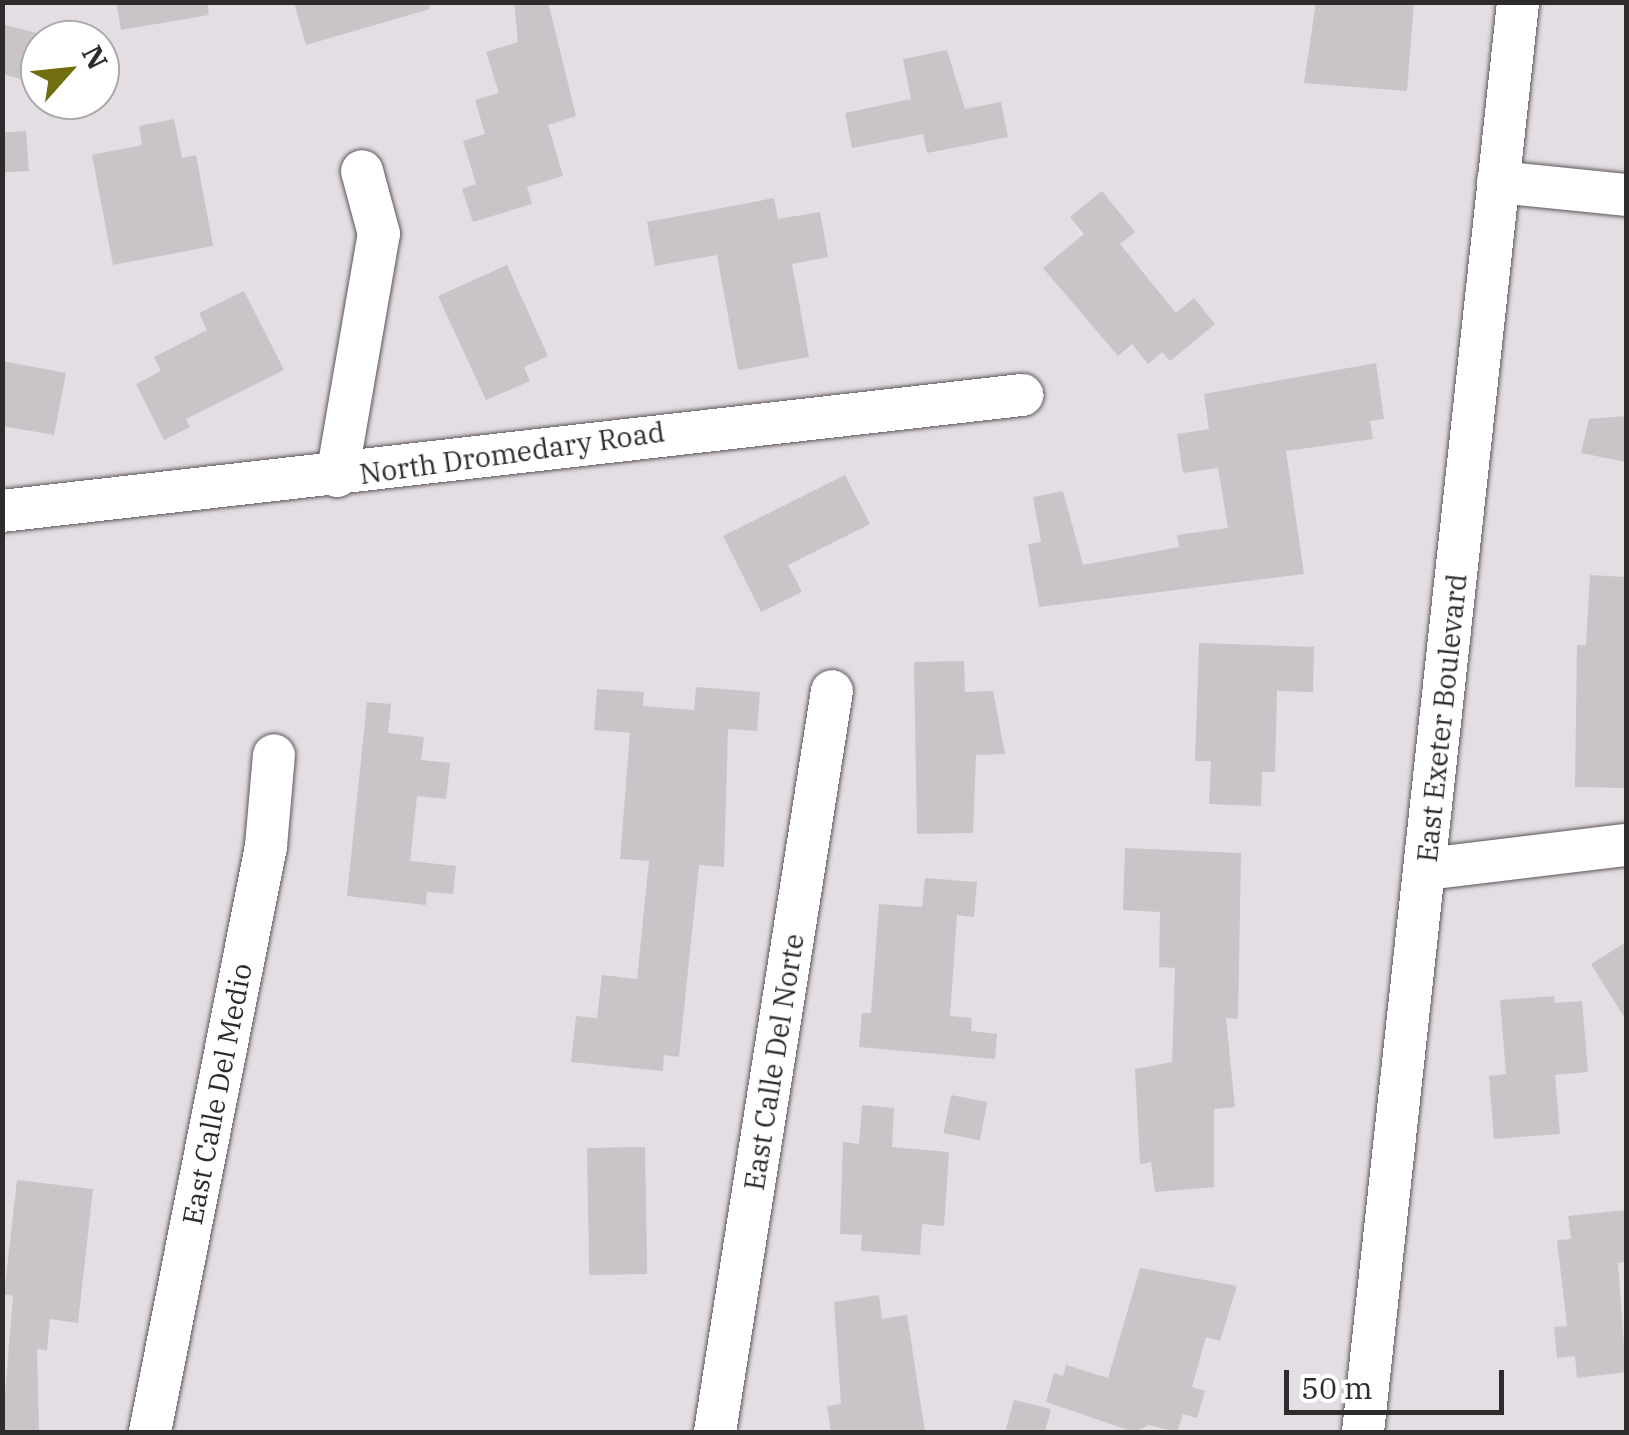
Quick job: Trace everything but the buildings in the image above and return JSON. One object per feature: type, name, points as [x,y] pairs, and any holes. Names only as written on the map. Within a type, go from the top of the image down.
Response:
[{"type":"street","name":"East Exeter Boulevard","points":[[1363,1432],[1518,2]]},
{"type":"street","points":[[337,476],[379,234],[362,171]]},
{"type":"street","points":[[1498,182],[1626,195]]},
{"type":"street","name":"North Dromedary Road","points":[[2,511],[337,476],[604,438],[1022,395]]},
{"type":"street","name":"East Calle Del Norte","points":[[715,1432],[832,691]]},
{"type":"street","name":"East Calle Del Medio","points":[[150,1432],[266,846],[274,755]]},
{"type":"street","points":[[1427,869],[1626,845]]}]
